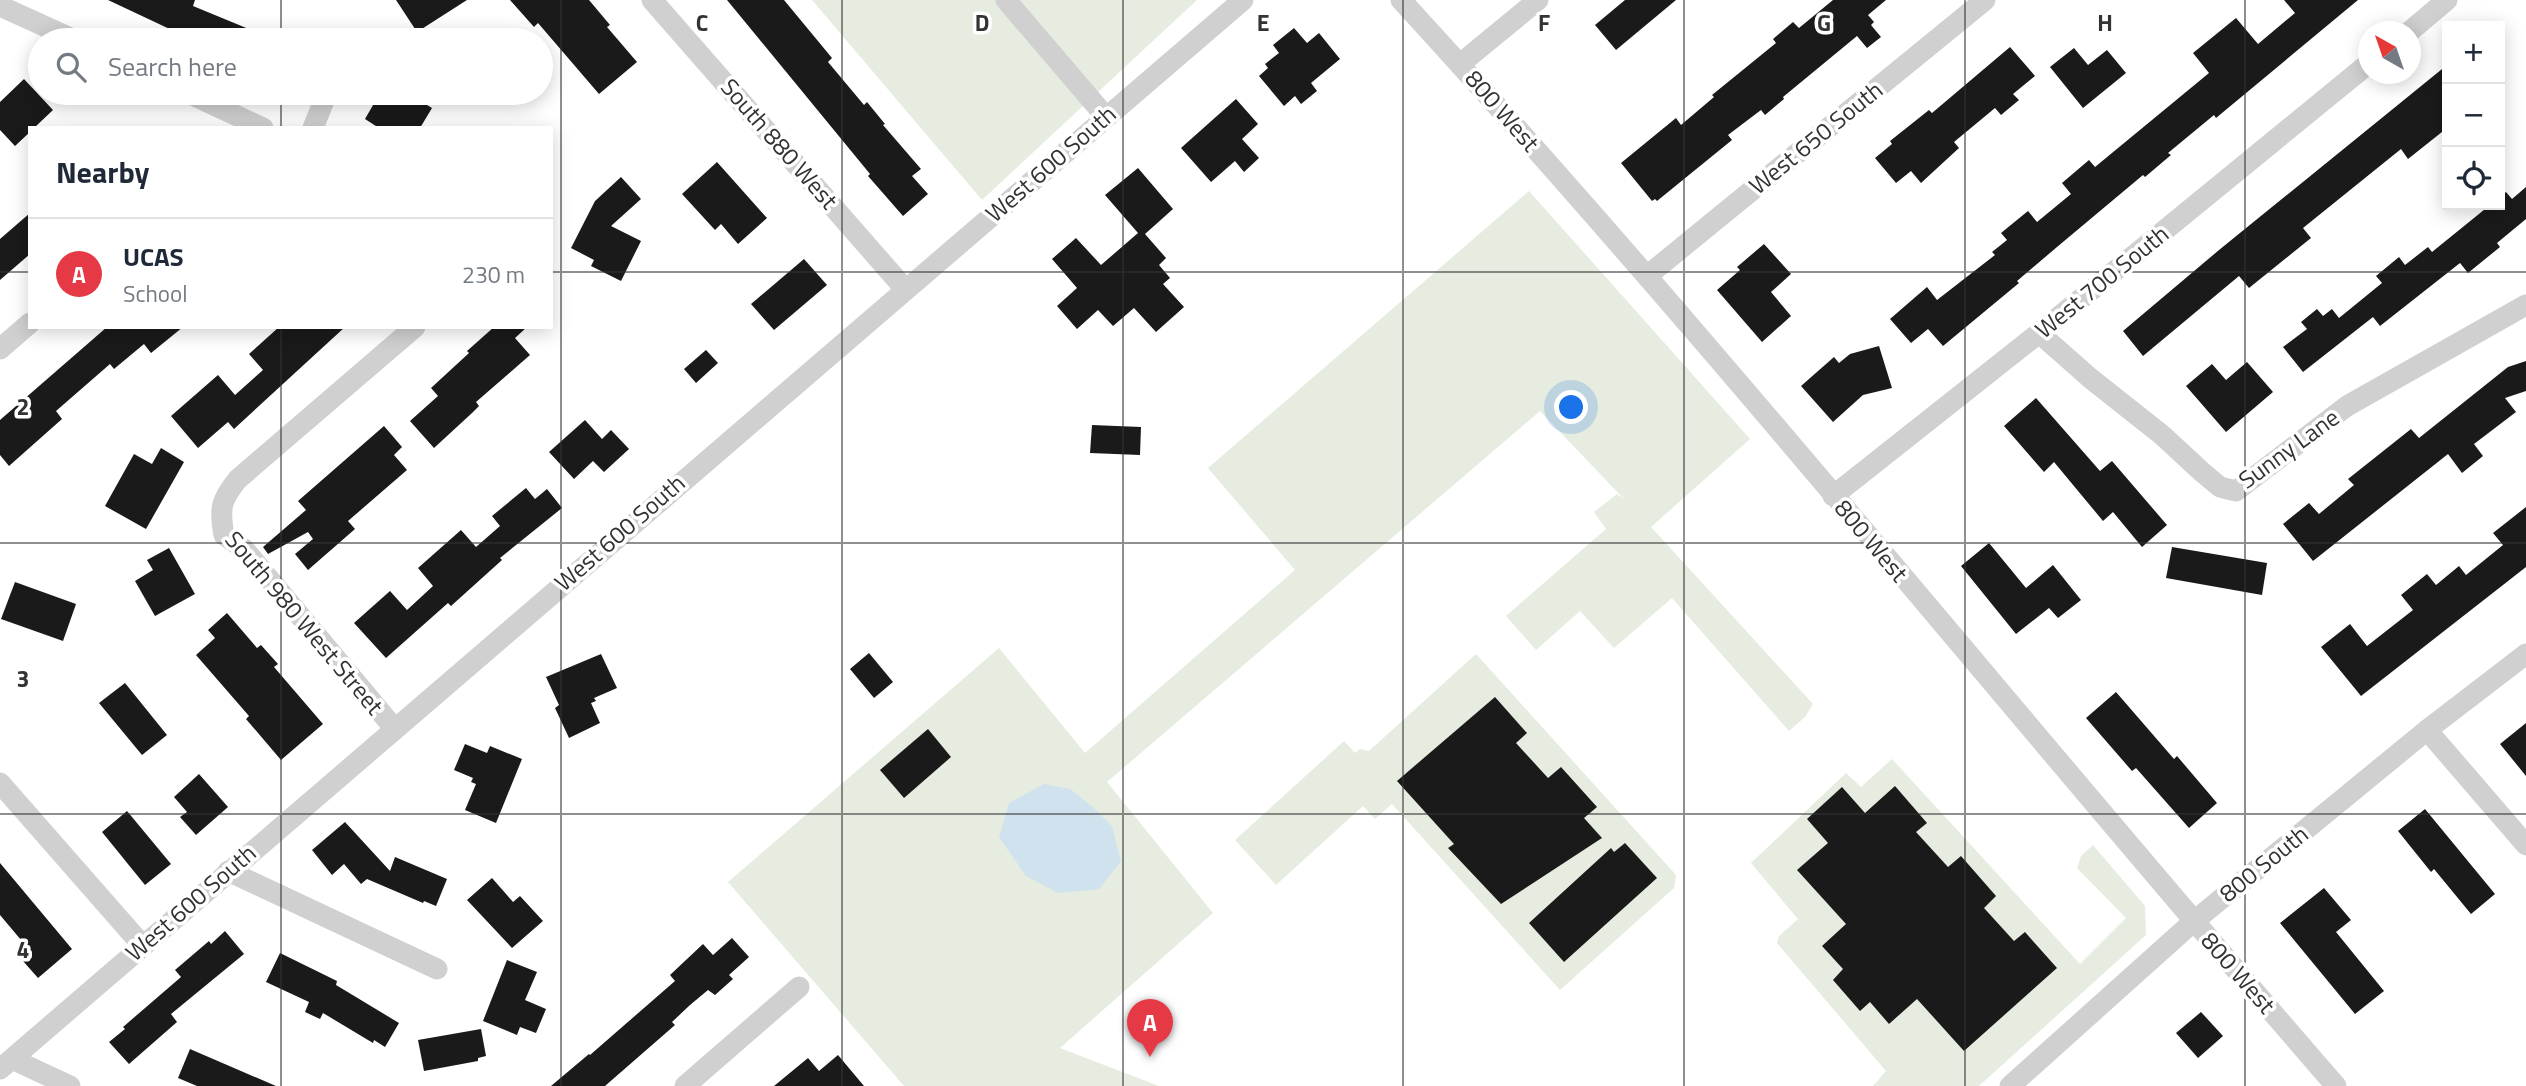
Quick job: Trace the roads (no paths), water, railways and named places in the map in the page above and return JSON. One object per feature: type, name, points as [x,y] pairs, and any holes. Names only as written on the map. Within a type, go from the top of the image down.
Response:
[{"type":"street","name":"South 880 West","points":[[652,0],[905,289]]},
{"type":"street","points":[[1006,0],[1106,117]]},
{"type":"street","name":"West 600 South","points":[[6,1064],[1243,0]]},
{"type":"street","name":"800 West","points":[[1401,0],[1647,276],[2193,922],[2336,1086]]},
{"type":"street","points":[[1460,64],[1538,0]]},
{"type":"street","name":"West 650 South","points":[[1647,276],[1984,0]]},
{"type":"street","points":[[2421,22],[2447,0]]},
{"type":"street","points":[[0,6],[49,28]]},
{"type":"street","name":"West 700 South","points":[[1833,496],[2039,333],[2358,72]]},
{"type":"street","points":[[213,105],[258,126]]},
{"type":"street","points":[[314,126],[322,105]]},
{"type":"street","name":"Sunny Lane","points":[[2039,333],[2162,435],[2202,472],[2220,486],[2235,491],[2347,406],[2526,305]]},
{"type":"street","points":[[0,349],[28,325]]},
{"type":"street","name":"South 980 West Street","points":[[394,728],[244,549],[224,535],[220,514],[224,496],[238,479],[413,329]]},
{"type":"street","name":"800 South","points":[[2010,1086],[2193,922],[2427,730],[2526,654]]},
{"type":"street","points":[[2427,730],[2526,845]]},
{"type":"street","points":[[0,783],[142,945]]},
{"type":"street","points":[[228,871],[437,969]]},
{"type":"street","points":[[685,1086],[799,987]]},
{"type":"street","points":[[6,1064],[70,1086]]},
{"type":"water","points":[[1044,784],[1070,789],[1112,826],[1121,861],[1099,889],[1058,893],[1026,876],[999,837],[1009,803]]},
{"type":"place","name":"UCAS","points":[[1150,1057]]}]
